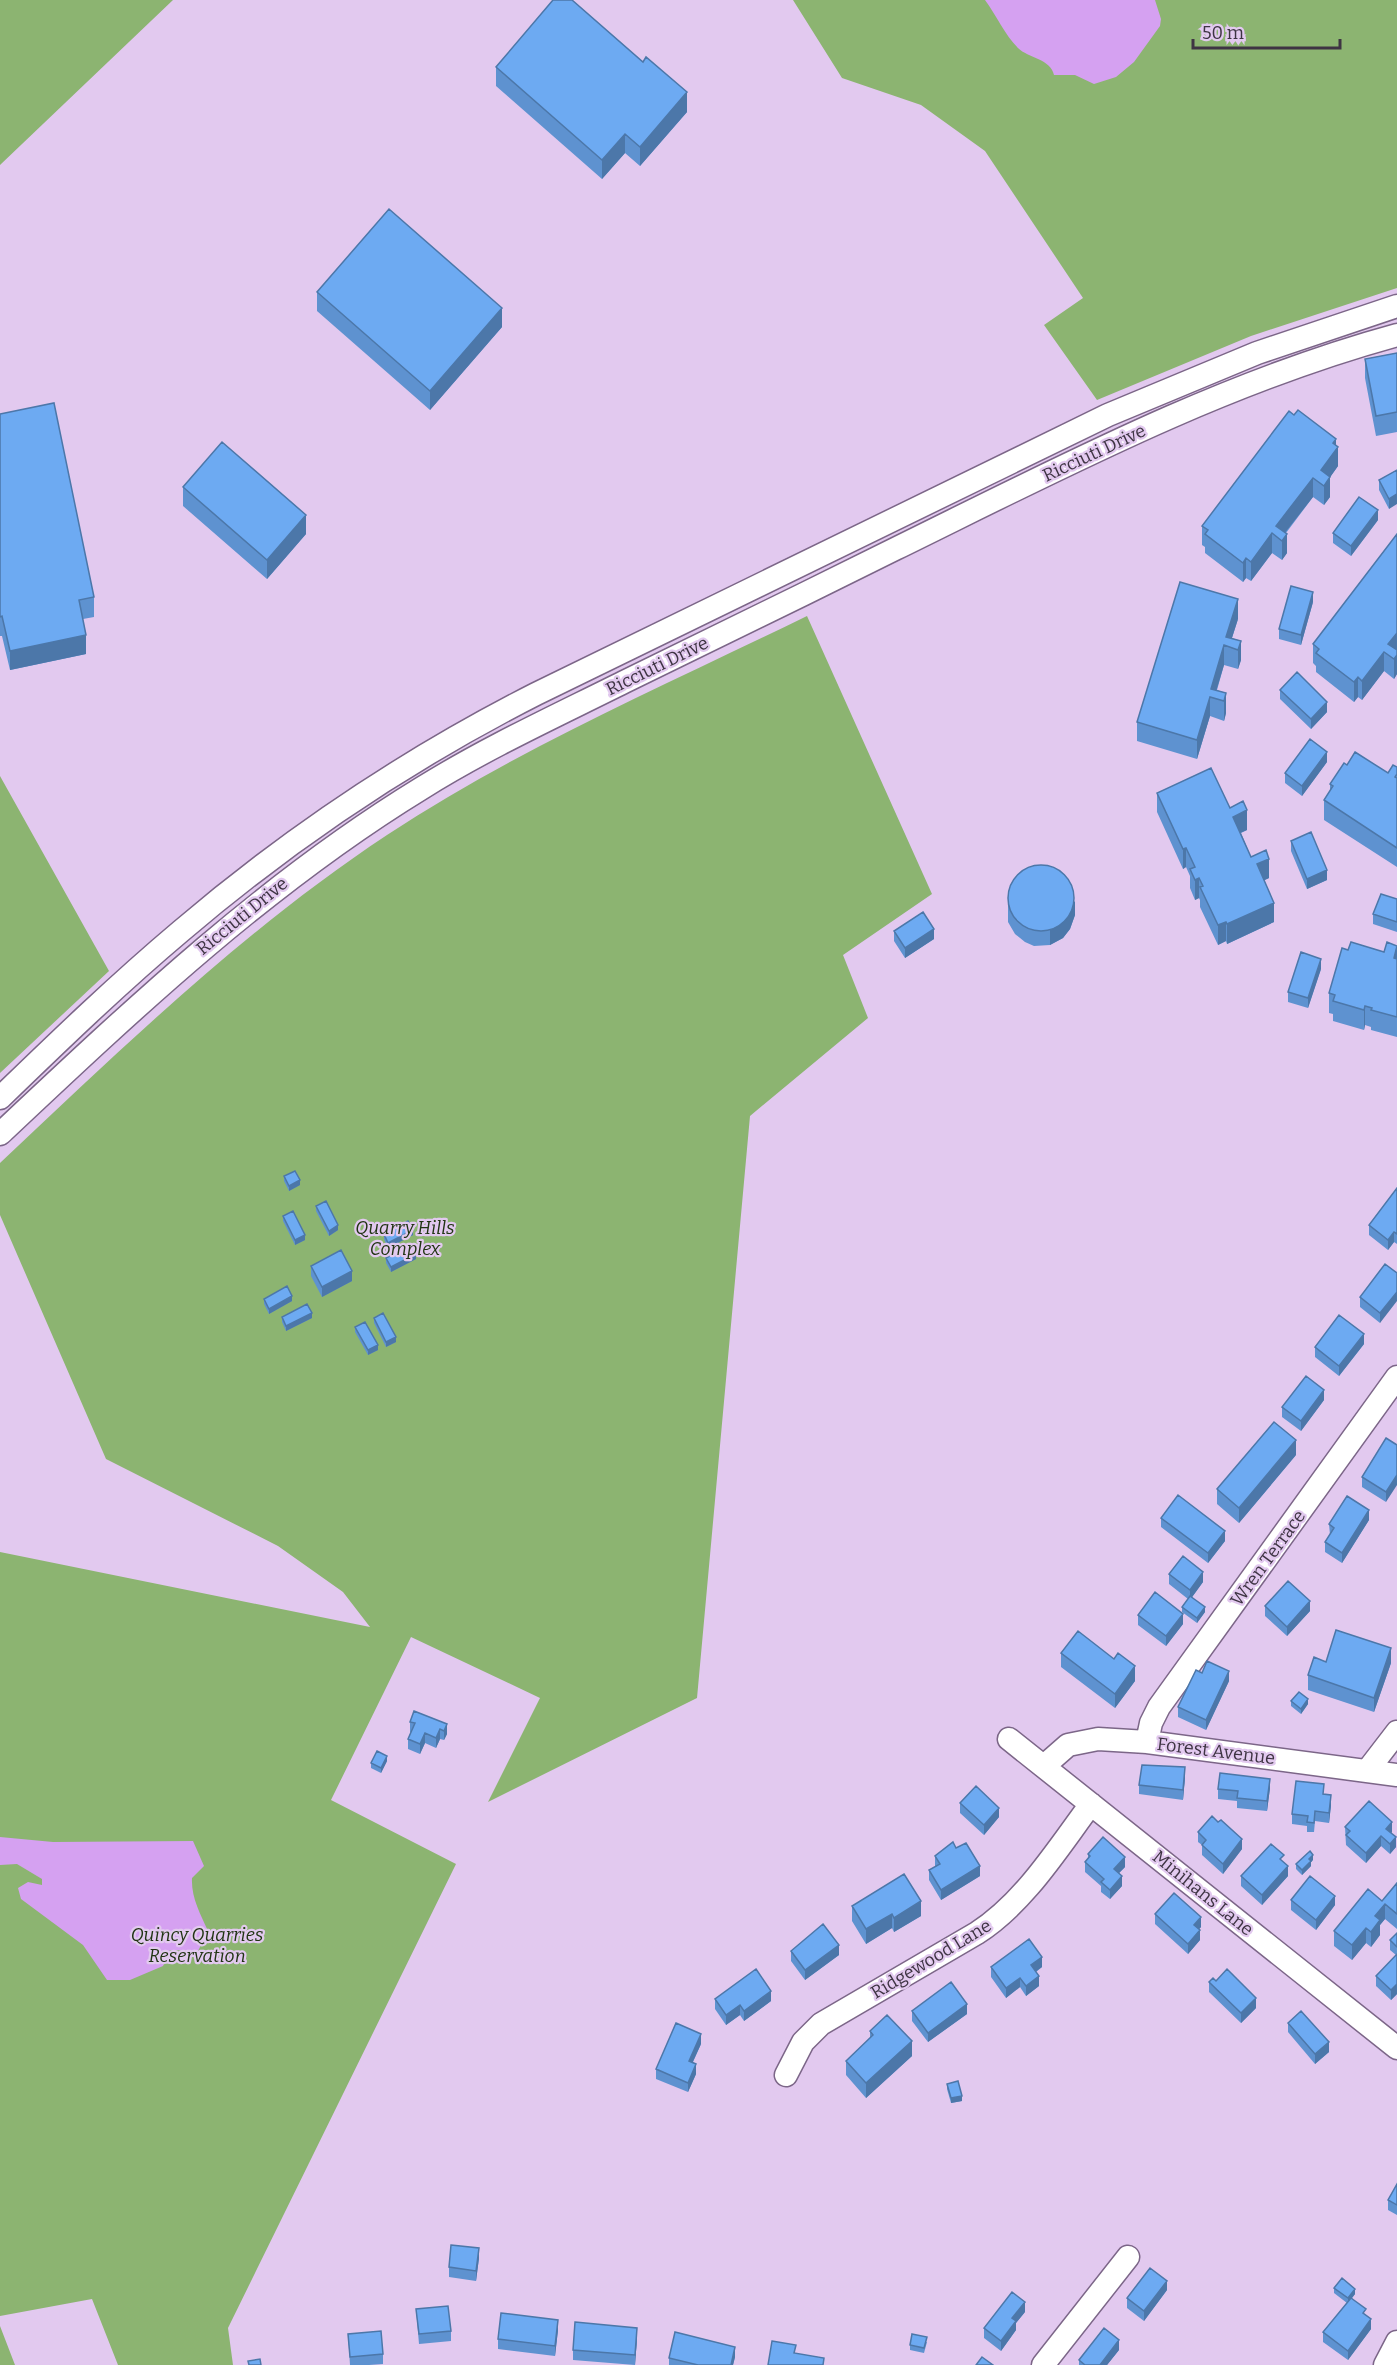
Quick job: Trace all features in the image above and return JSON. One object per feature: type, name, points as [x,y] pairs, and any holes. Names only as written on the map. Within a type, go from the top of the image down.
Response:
[{"type":"street","name":"Ricciuti Drive","points":[[0,1098],[132,974],[215,903],[335,813],[438,746],[536,694],[1108,415],[1257,352],[1397,306]]},
{"type":"street","name":"Ricciuti Drive","points":[[0,1134],[146,997],[233,922],[325,852],[443,775],[549,719],[1124,438],[1300,365],[1397,335]]},
{"type":"street","name":"Wren Terrace","points":[[1147,1742],[1150,1723],[1159,1707],[1397,1377]]},
{"type":"street","points":[[1367,1771],[1397,1732]]},
{"type":"street","name":"Minihans Lane","points":[[1009,1739],[1397,2048]]},
{"type":"street","name":"Forest Avenue","points":[[1044,1766],[1059,1750],[1078,1742],[1098,1739],[1147,1742],[1397,1775]]},
{"type":"street","name":"Ridgewood Lane","points":[[786,2075],[803,2042],[821,2024],[977,1932],[1000,1916],[1018,1897],[1092,1804]]},
{"type":"street","points":[[1043,2365],[1128,2257]]},
{"type":"street","points":[[1385,2365],[1397,2342]]},
{"type":"green space","points":[[0,0],[173,0],[0,165]]},
{"type":"green space","points":[[793,0],[1397,0],[1397,288],[1251,336],[1097,400],[1044,325],[1083,298],[985,151],[921,105],[842,78]]},
{"type":"green space","name":"Quarry Hills Complex","points":[[807,616],[932,894],[843,955],[868,1018],[750,1116],[697,1698],[488,1802],[540,1698],[411,1637],[331,1800],[456,1864],[228,2328],[233,2365],[118,2365],[92,2299],[0,2316],[0,1552],[370,1627],[343,1592],[278,1546],[106,1459],[0,1215],[0,1163],[186,991],[284,910],[387,835],[437,803],[541,746]]},
{"type":"green space","points":[[0,776],[109,971],[0,1073]]},
{"type":"green space","points":[[0,2326],[15,2365],[0,2365]]},
{"type":"shaded area","points":[[985,0],[1155,0],[1161,19],[1160,26],[1134,62],[1116,77],[1094,84],[1075,75],[1054,75],[1049,65],[1018,48]]},
{"type":"shaded area","points":[[0,1837],[53,1842],[193,1841],[204,1866],[192,1878],[193,1892],[208,1931],[198,1951],[170,1950],[163,1966],[130,1980],[107,1980],[83,1945],[21,1899],[18,1888],[28,1882],[42,1885],[42,1879],[17,1864],[0,1865]]},
{"type":"building","points":[[553,0],[572,0],[643,62],[646,57],[687,92],[640,147],[625,134],[602,160],[496,67]]},
{"type":"building","points":[[389,209],[502,308],[430,391],[317,292]]},
{"type":"building","points":[[1397,353],[1397,412],[1376,416],[1365,359]]},
{"type":"building","points":[[54,403],[94,597],[79,600],[86,635],[10,651],[2,616],[0,617],[0,414]]},
{"type":"building","points":[[1298,410],[1336,439],[1333,443],[1338,447],[1321,470],[1330,477],[1324,486],[1313,478],[1276,526],[1287,534],[1282,541],[1272,533],[1251,562],[1246,558],[1243,563],[1205,534],[1208,530],[1202,526],[1289,411],[1294,415]]},
{"type":"building","points":[[222,442],[306,515],[267,560],[183,487]]},
{"type":"building","points":[[1397,470],[1397,494],[1389,499],[1379,480]]},
{"type":"building","points":[[1359,497],[1378,510],[1351,546],[1333,533]]},
{"type":"building","points":[[1397,534],[1397,633],[1388,644],[1397,650],[1397,655],[1394,659],[1384,652],[1362,681],[1358,677],[1354,682],[1316,653],[1319,649],[1313,644]]},
{"type":"building","points":[[1180,582],[1238,599],[1226,637],[1241,641],[1238,650],[1224,645],[1211,689],[1226,693],[1224,701],[1210,697],[1197,740],[1137,722]]},
{"type":"building","points":[[1291,586],[1313,592],[1301,635],[1279,629]]},
{"type":"building","points":[[1297,672],[1327,702],[1311,719],[1280,690]]},
{"type":"building","points":[[1310,739],[1327,752],[1302,786],[1285,773]]},
{"type":"building","points":[[1355,752],[1388,773],[1393,765],[1397,767],[1395,777],[1397,778],[1397,848],[1324,800],[1333,786],[1330,784],[1344,763],[1347,765]]},
{"type":"building","points":[[1211,768],[1230,808],[1243,801],[1247,810],[1233,817],[1251,857],[1266,850],[1269,859],[1257,864],[1274,903],[1227,924],[1226,922],[1218,925],[1200,887],[1203,886],[1199,878],[1195,880],[1190,869],[1195,867],[1186,848],[1183,849],[1157,793]]},
{"type":"building","points":[[1311,832],[1327,870],[1307,879],[1291,841]]},
{"type":"building","points":[[1034,865],[1048,865],[1060,870],[1069,879],[1074,898],[1072,911],[1065,922],[1048,931],[1034,931],[1022,926],[1013,917],[1008,905],[1008,891],[1013,879],[1022,870]]},
{"type":"building","points":[[1381,894],[1397,899],[1397,922],[1373,914]]},
{"type":"building","points":[[923,912],[934,929],[905,948],[894,931]]},
{"type":"building","points":[[1351,942],[1384,952],[1387,942],[1397,946],[1394,958],[1397,959],[1397,1017],[1371,1010],[1372,1008],[1365,1006],[1364,1010],[1333,1001],[1335,995],[1329,993],[1342,948],[1348,950]]},
{"type":"building","points":[[1301,952],[1321,959],[1308,998],[1288,992]]},
{"type":"building","points":[[295,1171],[300,1180],[289,1186],[284,1176]]},
{"type":"building","points":[[1397,1188],[1397,1234],[1394,1232],[1388,1240],[1369,1225]]},
{"type":"building","points":[[326,1201],[338,1225],[329,1231],[316,1206]]},
{"type":"building","points":[[293,1211],[305,1235],[295,1240],[283,1216]]},
{"type":"building","points":[[408,1221],[413,1230],[388,1243],[384,1234]]},
{"type":"building","points":[[411,1244],[416,1254],[391,1267],[386,1258]]},
{"type":"building","points":[[341,1250],[352,1271],[322,1287],[311,1266]]},
{"type":"building","points":[[1385,1264],[1397,1273],[1397,1292],[1380,1313],[1360,1297]]},
{"type":"building","points":[[287,1286],[292,1296],[269,1309],[264,1299]]},
{"type":"building","points":[[307,1304],[312,1313],[286,1326],[282,1317]]},
{"type":"building","points":[[383,1313],[396,1337],[386,1342],[374,1318]]},
{"type":"building","points":[[1339,1315],[1364,1334],[1339,1366],[1315,1347]]},
{"type":"building","points":[[365,1322],[378,1345],[368,1350],[355,1327]]},
{"type":"building","points":[[1306,1376],[1324,1390],[1301,1421],[1282,1407]]},
{"type":"building","points":[[1274,1422],[1296,1440],[1239,1508],[1217,1489]]},
{"type":"building","points":[[1386,1438],[1397,1445],[1397,1475],[1386,1492],[1362,1477]]},
{"type":"building","points":[[1178,1495],[1225,1531],[1208,1553],[1161,1518]]},
{"type":"building","points":[[1347,1496],[1369,1510],[1342,1553],[1325,1542],[1334,1528],[1329,1524]]},
{"type":"building","points":[[1183,1556],[1203,1572],[1190,1590],[1169,1574]]},
{"type":"building","points":[[1288,1581],[1310,1601],[1287,1627],[1265,1606]]},
{"type":"building","points":[[1155,1592],[1183,1614],[1166,1636],[1138,1615]]},
{"type":"building","points":[[1190,1596],[1205,1607],[1197,1618],[1182,1607]]},
{"type":"building","points":[[1336,1630],[1391,1648],[1374,1698],[1308,1675],[1314,1657],[1326,1662]]},
{"type":"building","points":[[1078,1631],[1114,1659],[1118,1653],[1135,1666],[1115,1694],[1061,1653]]},
{"type":"building","points":[[1207,1661],[1229,1671],[1206,1720],[1178,1707],[1196,1670],[1202,1673]]},
{"type":"building","points":[[1299,1692],[1308,1699],[1301,1709],[1291,1701]]},
{"type":"building","points":[[414,1711],[447,1724],[444,1731],[440,1729],[436,1738],[425,1733],[420,1744],[408,1739],[415,1723],[410,1722]]},
{"type":"building","points":[[377,1751],[387,1756],[381,1768],[371,1763]]},
{"type":"building","points":[[1142,1765],[1185,1767],[1183,1790],[1139,1785]]},
{"type":"building","points":[[1220,1773],[1270,1779],[1267,1801],[1237,1798],[1238,1791],[1218,1789]]},
{"type":"building","points":[[1296,1781],[1324,1784],[1323,1794],[1331,1795],[1329,1813],[1315,1811],[1314,1823],[1307,1822],[1308,1816],[1292,1814]]},
{"type":"building","points":[[976,1786],[999,1808],[984,1825],[960,1803]]},
{"type":"building","points":[[1369,1801],[1392,1822],[1386,1829],[1396,1837],[1390,1844],[1381,1836],[1366,1853],[1346,1835],[1350,1831],[1345,1827]]},
{"type":"building","points":[[1212,1816],[1218,1822],[1221,1820],[1242,1839],[1223,1864],[1202,1845],[1206,1840],[1198,1832]]},
{"type":"building","points":[[1103,1837],[1125,1857],[1114,1869],[1122,1876],[1110,1890],[1101,1882],[1104,1879],[1085,1862],[1090,1856],[1088,1854]]},
{"type":"building","points":[[953,1842],[956,1848],[966,1843],[980,1866],[941,1890],[929,1870],[940,1864],[935,1856]]},
{"type":"building","points":[[1271,1844],[1284,1855],[1280,1859],[1288,1866],[1262,1895],[1241,1876]]},
{"type":"building","points":[[1310,1851],[1313,1855],[1309,1859],[1311,1861],[1302,1870],[1296,1864]]},
{"type":"building","points":[[904,1874],[921,1901],[894,1918],[892,1914],[866,1929],[852,1906]]},
{"type":"building","points":[[1310,1876],[1335,1896],[1316,1920],[1291,1900]]},
{"type":"building","points":[[1397,1883],[1397,1914],[1385,1904],[1375,1916],[1380,1920],[1371,1932],[1366,1928],[1352,1945],[1334,1931],[1368,1889],[1382,1901]]},
{"type":"building","points":[[1174,1893],[1201,1917],[1194,1925],[1200,1930],[1188,1944],[1155,1914]]},
{"type":"building","points":[[823,1924],[839,1945],[805,1970],[791,1951]]},
{"type":"building","points":[[1397,1933],[1397,1947],[1390,1940]]},
{"type":"building","points":[[1029,1939],[1042,1957],[1031,1965],[1039,1976],[1026,1986],[1020,1978],[1006,1988],[991,1967]]},
{"type":"building","points":[[1397,1954],[1397,1984],[1391,1990],[1376,1976]]},
{"type":"building","points":[[756,1969],[771,1991],[744,2011],[740,2005],[726,2015],[715,1999]]},
{"type":"building","points":[[1227,1969],[1256,1998],[1241,2013],[1209,1982],[1213,1978],[1216,1981]]},
{"type":"building","points":[[951,1982],[967,2004],[928,2033],[912,2011]]},
{"type":"building","points":[[1301,2011],[1329,2042],[1315,2054],[1288,2023]]},
{"type":"building","points":[[887,2015],[912,2041],[866,2083],[846,2061],[873,2035],[870,2031]]},
{"type":"building","points":[[676,2023],[701,2034],[689,2061],[696,2064],[688,2083],[656,2069]]},
{"type":"building","points":[[958,2081],[962,2096],[951,2098],[947,2084]]},
{"type":"building","points":[[1397,2184],[1397,2205],[1388,2200]]},
{"type":"building","points":[[451,2245],[479,2248],[476,2271],[449,2267]]},
{"type":"building","points":[[1150,2268],[1167,2281],[1144,2311],[1127,2298]]},
{"type":"building","points":[[1342,2278],[1355,2289],[1348,2298],[1334,2288]]},
{"type":"building","points":[[1012,2292],[1025,2302],[1012,2318],[1016,2321],[1001,2341],[984,2328]]},
{"type":"building","points":[[1351,2298],[1366,2309],[1363,2313],[1371,2319],[1348,2351],[1323,2332]]},
{"type":"building","points":[[448,2306],[451,2331],[419,2334],[416,2309]]},
{"type":"building","points":[[501,2313],[558,2320],[555,2346],[498,2339]]},
{"type":"building","points":[[575,2322],[637,2328],[635,2355],[573,2350]]},
{"type":"building","points":[[1104,2328],[1119,2340],[1100,2365],[1085,2365],[1079,2360]]},
{"type":"building","points":[[381,2331],[383,2354],[350,2357],[348,2334]]},
{"type":"building","points":[[675,2332],[735,2347],[731,2365],[698,2365],[669,2358]]},
{"type":"building","points":[[912,2334],[927,2337],[924,2348],[910,2345]]},
{"type":"building","points":[[772,2341],[796,2345],[794,2353],[824,2358],[823,2365],[768,2365]]},
{"type":"building","points":[[982,2357],[993,2365],[976,2365]]},
{"type":"building","points":[[260,2359],[261,2365],[249,2365],[248,2361]]},
{"type":"park label","name":"Quincy Quarries Reservation","points":[[197,1945]]}]
